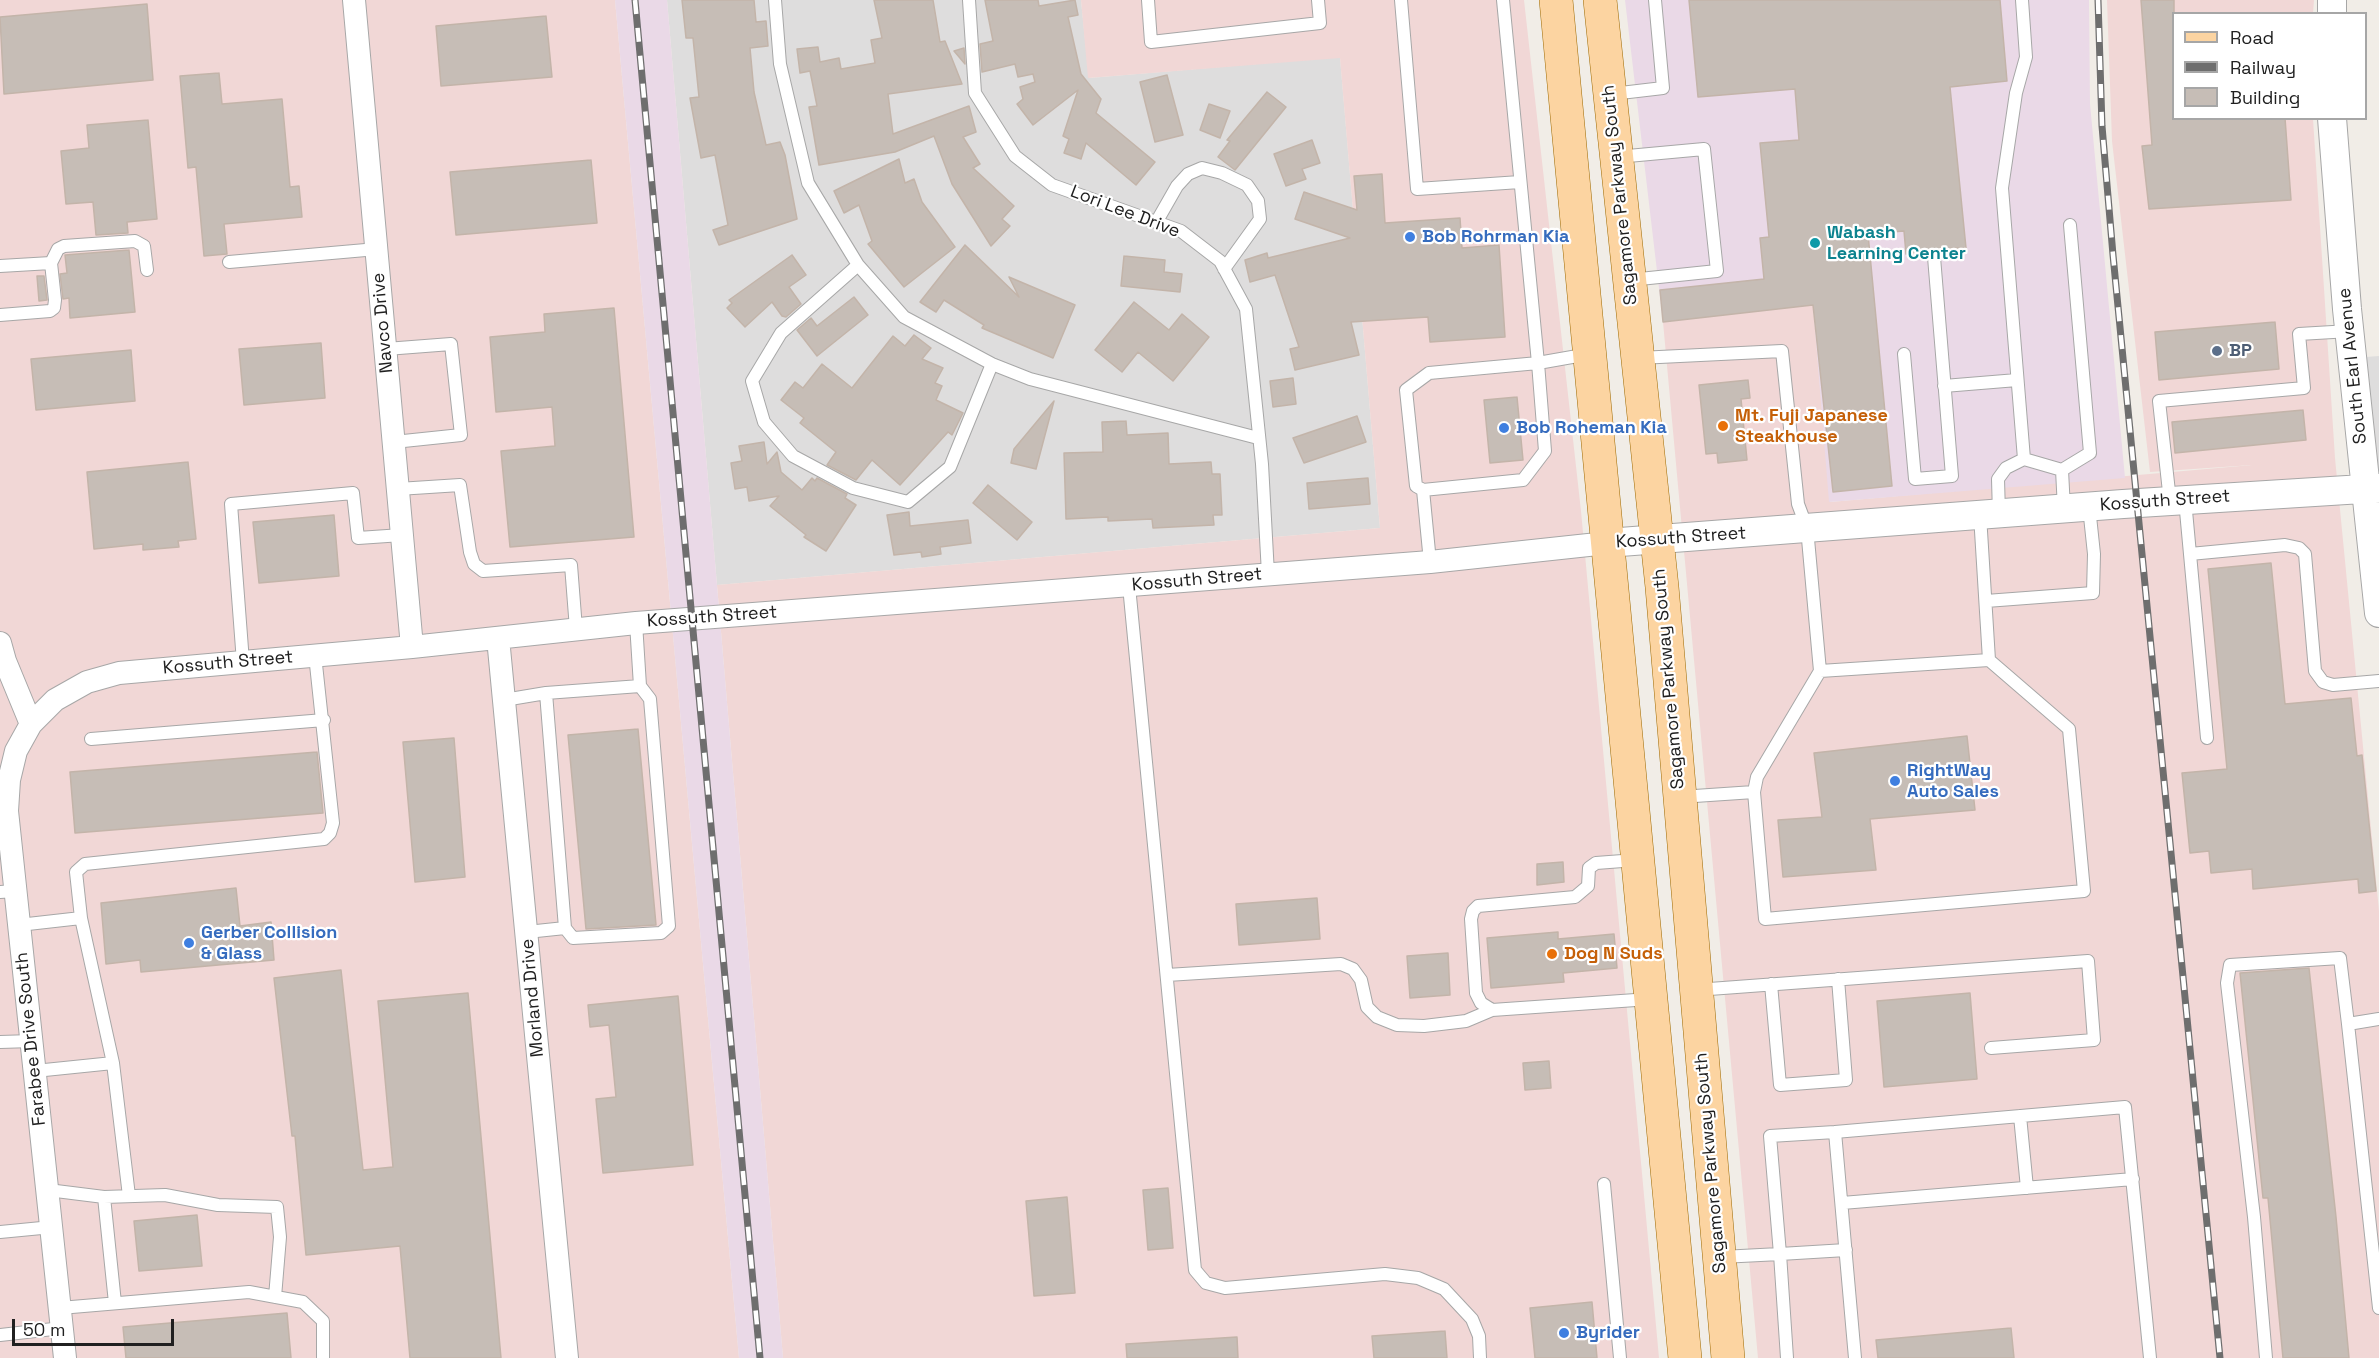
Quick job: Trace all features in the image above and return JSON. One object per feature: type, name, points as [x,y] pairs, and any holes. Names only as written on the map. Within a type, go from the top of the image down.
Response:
[{"type":"main road","points":[[1556,0],[1685,1358]]},
{"type":"main road","name":"Sagamore Parkway South","points":[[1600,0],[1657,539],[1728,1358]]},
{"type":"street","name":"Navco Drive","points":[[354,0],[412,647]]},
{"type":"street","name":"South Earl Avenue","points":[[2332,120],[2350,331],[2372,488],[2379,613]]},
{"type":"street","name":"Kossuth Street","points":[[30,724],[55,700],[87,682],[118,673],[412,647],[636,623],[1430,562],[1607,543],[2177,500],[2372,488]]},
{"type":"street","name":"Morland Drive","points":[[498,638],[567,1358]]},
{"type":"street","points":[[0,643],[4,661],[30,724]]},
{"type":"street","name":"Farabee Drive South","points":[[30,724],[16,752],[9,780],[8,891],[19,926],[65,1358]]},
{"type":"lane","points":[[775,0],[780,64],[808,183],[858,265],[904,317],[992,364],[1030,379],[1258,438]]},
{"type":"lane","name":"Lori Lee Drive","points":[[969,0],[975,93],[1015,156],[1052,185],[1180,231],[1220,261],[1246,309],[1268,574]]},
{"type":"lane","points":[[1148,0],[1152,42],[1320,24],[1318,0]]},
{"type":"lane","points":[[1401,0],[1417,189],[1520,182]]},
{"type":"lane","points":[[1503,0],[1538,363],[1545,451],[1523,480],[1423,490],[1416,486],[1407,390],[1429,373],[1538,363],[1589,354]]},
{"type":"lane","points":[[1610,94],[1663,88],[1655,0]]},
{"type":"lane","points":[[2022,0],[2026,57],[2016,93],[2002,188],[2024,459]]},
{"type":"lane","points":[[1616,157],[1704,149],[1717,272],[1629,280]]},
{"type":"lane","points":[[1156,222],[1177,186],[1188,174],[1202,168],[1222,173],[1247,185],[1258,201],[1260,219],[1224,269]]},
{"type":"lane","points":[[1989,660],[1986,602],[1989,514],[1998,478],[2006,468],[2024,459],[2062,470],[2090,453],[2070,225]]},
{"type":"lane","points":[[0,315],[50,311],[54,308],[51,263],[58,249],[64,246],[135,241],[144,246],[147,270]]},
{"type":"lane","points":[[229,262],[377,249]]},
{"type":"lane","points":[[1904,354],[1915,478],[1952,476],[1934,257]]},
{"type":"lane","points":[[0,266],[51,263]]},
{"type":"lane","points":[[858,265],[781,333],[752,381],[764,422],[792,456],[853,488],[908,502],[950,467],[992,364]]},
{"type":"lane","points":[[2207,738],[2190,554],[2177,500],[2159,401],[2304,388],[2299,334],[2350,331]]},
{"type":"lane","points":[[386,349],[451,344],[461,435],[394,442]]},
{"type":"lane","points":[[1637,358],[1782,351],[1798,504],[1806,528],[1820,671],[1757,777],[1754,792],[1765,919],[2084,891],[2069,729],[1989,660],[1820,671]]},
{"type":"lane","points":[[1944,386],[2017,380]]},
{"type":"lane","points":[[1986,602],[2093,593],[2094,554],[2062,470]]},
{"type":"lane","points":[[398,489],[460,485],[470,552],[474,564],[483,571],[571,565],[576,629]]},
{"type":"lane","points":[[1423,490],[1430,562]]},
{"type":"lane","points":[[243,662],[231,504],[353,493],[358,538],[402,535]]},
{"type":"lane","points":[[2190,554],[2285,545],[2299,548],[2305,554],[2315,671],[2323,682],[2333,685],[2379,681]]},
{"type":"lane","points":[[1130,586],[1195,1270],[1206,1283],[1225,1288],[1385,1274],[1418,1278],[1444,1289],[1466,1311],[1479,1336],[1480,1358]]},
{"type":"lane","points":[[546,693],[565,928],[573,938],[661,933],[669,926],[650,699],[640,686],[636,623]]},
{"type":"lane","points":[[129,1196],[113,1063],[81,918],[76,872],[85,864],[324,839],[330,833],[333,823],[324,720],[315,655]]},
{"type":"lane","points":[[504,700],[546,693],[640,686]]},
{"type":"lane","points":[[91,739],[324,720]]},
{"type":"lane","points":[[1679,797],[1754,792]]},
{"type":"lane","points":[[1492,1010],[1481,1003],[1476,993],[1471,919],[1473,911],[1478,906],[1575,897],[1588,886],[1588,868],[1596,863],[1638,860]]},
{"type":"lane","points":[[19,926],[81,918]]},
{"type":"lane","points":[[526,932],[565,928]]},
{"type":"lane","points":[[2266,1358],[2254,1217],[2227,983],[2230,965],[2340,958],[2373,1202],[2379,1308]]},
{"type":"lane","points":[[1695,990],[2088,961],[2094,1040],[1991,1048]]},
{"type":"lane","points":[[1167,975],[1341,964],[1353,969],[1361,980],[1366,1007],[1377,1017],[1397,1025],[1424,1026],[1466,1021],[1492,1010],[1651,999]]},
{"type":"lane","points":[[1771,984],[1780,1085],[1846,1080],[1838,979]]},
{"type":"lane","points":[[2348,1024],[2379,1019]]},
{"type":"lane","points":[[0,1042],[32,1041]]},
{"type":"lane","points":[[35,1071],[113,1063]]},
{"type":"lane","points":[[1787,1358],[1770,1136],[2125,1107],[2150,1358]]},
{"type":"lane","points":[[2020,1116],[2026,1188]]},
{"type":"lane","points":[[1835,1132],[1855,1358]]},
{"type":"lane","points":[[1842,1203],[2133,1179]]},
{"type":"lane","points":[[1604,1184],[1620,1358]]},
{"type":"lane","points":[[48,1190],[104,1197],[165,1195],[218,1205],[278,1207],[280,1237],[275,1297]]},
{"type":"lane","points":[[104,1197],[115,1303]]},
{"type":"lane","points":[[0,1232],[52,1227]]},
{"type":"lane","points":[[1719,1257],[1846,1250]]},
{"type":"lane","points":[[0,1335],[115,1303],[249,1292],[303,1302],[323,1321],[323,1358]]},
{"type":"shaded area","points":[[0,0],[615,0],[739,1358],[0,1358]]},
{"type":"shaded area","points":[[615,0],[667,0],[783,1358],[739,1358]]},
{"type":"shaded area","points":[[667,0],[1081,0],[1089,78],[1340,57],[1380,528],[717,585]]},
{"type":"shaded area","points":[[1081,0],[1524,0],[1581,511],[1659,1358],[783,1358],[717,585],[1380,528],[1340,58],[1088,78]]},
{"type":"shaded area","points":[[1625,0],[2089,0],[2090,104],[2125,478],[1829,502],[1813,305],[1663,322]]},
{"type":"shaded area","points":[[2107,0],[2314,0],[2313,12],[2172,12],[2172,120],[2313,120],[2335,458],[2379,911],[2379,1358],[1758,1358],[1663,322],[1813,305],[1830,502],[2252,465],[2150,472],[2112,141]]},
{"type":"shaded area","points":[[2379,356],[2379,488],[2352,358]]},
{"type":"building","points":[[682,0],[754,0],[756,22],[766,21],[768,46],[750,48],[754,92],[766,145],[780,142],[785,155],[797,219],[719,245],[713,230],[728,225],[715,155],[701,158],[690,98],[699,97],[693,38],[686,38]]},
{"type":"building","points":[[874,0],[933,0],[940,42],[945,41],[962,84],[888,94],[893,134],[969,106],[976,132],[963,137],[980,164],[973,168],[1014,206],[1002,219],[1010,226],[991,246],[952,184],[934,136],[895,152],[819,165],[809,107],[817,106],[810,71],[800,73],[797,49],[818,47],[820,62],[839,58],[841,69],[875,63],[871,40],[882,38]]},
{"type":"building","points":[[985,0],[1038,0],[1039,6],[1075,0],[1078,15],[1068,17],[1081,74],[1101,99],[1096,113],[1155,162],[1136,185],[1086,143],[1081,159],[1064,153],[1069,139],[1063,136],[1078,90],[1033,125],[1017,104],[1023,99],[1020,87],[1035,82],[1033,74],[1018,77],[1015,64],[982,72],[980,44],[993,41]]},
{"type":"building","name":"Wabash Learning Center","points":[[1689,0],[2000,0],[2007,81],[1950,87],[1966,248],[1933,249],[1906,254],[1904,231],[1868,234],[1892,486],[1833,492],[1813,305],[1663,322],[1660,290],[1764,279],[1760,238],[1769,237],[1760,143],[1799,140],[1795,89],[1698,97]]},
{"type":"building","points":[[2141,0],[2174,0],[2172,120],[2285,120],[2291,200],[2149,209],[2142,146],[2152,145]]},
{"type":"building","points":[[147,4],[153,80],[4,94],[0,17]]},
{"type":"building","points":[[546,16],[552,77],[441,86],[436,26]]},
{"type":"building","points":[[964,48],[965,64],[954,51]]},
{"type":"building","points":[[219,73],[222,104],[282,99],[290,187],[299,186],[302,217],[224,224],[227,254],[204,256],[196,167],[188,168],[180,76]]},
{"type":"building","points":[[1167,75],[1183,135],[1155,142],[1140,82]]},
{"type":"building","points":[[1267,92],[1286,107],[1235,170],[1218,157],[1230,141],[1227,140]]},
{"type":"building","points":[[1209,104],[1230,111],[1220,138],[1200,130]]},
{"type":"building","points":[[148,120],[157,219],[127,222],[128,233],[96,235],[93,202],[66,204],[61,151],[89,148],[87,125]]},
{"type":"building","points":[[1312,140],[1320,163],[1302,169],[1306,179],[1286,186],[1274,154]]},
{"type":"building","points":[[899,159],[905,183],[914,179],[922,202],[955,247],[904,287],[868,244],[872,241],[859,205],[844,213],[834,191]]},
{"type":"building","points":[[591,160],[597,223],[456,235],[450,172]]},
{"type":"building","points":[[1382,174],[1385,223],[1460,218],[1462,248],[1499,245],[1505,337],[1430,342],[1428,317],[1351,322],[1359,355],[1295,370],[1290,349],[1299,347],[1275,275],[1250,282],[1245,260],[1267,253],[1268,258],[1350,238],[1295,219],[1304,192],[1357,210],[1354,176]]},
{"type":"building","points":[[965,245],[1019,297],[1009,277],[1075,305],[1053,358],[982,328],[984,325],[944,300],[936,312],[920,302]]},
{"type":"building","points":[[129,250],[135,312],[70,318],[69,298],[63,299],[60,274],[67,273],[65,255]]},
{"type":"building","points":[[792,255],[806,275],[789,287],[801,304],[786,317],[782,316],[772,302],[745,327],[727,308],[732,303],[729,300]]},
{"type":"building","points":[[1124,256],[1165,260],[1164,272],[1182,274],[1180,292],[1121,286]]},
{"type":"building","points":[[37,276],[44,276],[47,300],[39,301]]},
{"type":"building","points":[[854,297],[868,315],[817,356],[797,330],[811,318],[817,326]]},
{"type":"building","points":[[1134,302],[1169,330],[1182,314],[1209,337],[1173,381],[1138,352],[1122,372],[1095,350]]},
{"type":"building","points":[[614,308],[634,537],[510,547],[501,451],[555,446],[552,407],[496,412],[490,337],[545,332],[544,314]]},
{"type":"building","name":"BP","points":[[2275,322],[2279,369],[2159,380],[2155,332]]},
{"type":"building","points":[[914,335],[931,348],[922,359],[943,368],[935,383],[942,386],[936,400],[963,413],[952,435],[948,432],[900,485],[872,460],[856,480],[827,465],[836,452],[800,423],[804,418],[781,400],[795,382],[803,388],[822,364],[852,388],[893,336],[905,346]]},
{"type":"building","points":[[321,343],[325,398],[244,405],[239,349]]},
{"type":"building","points":[[131,350],[135,401],[36,410],[31,359]]},
{"type":"building","points":[[1293,378],[1296,404],[1273,407],[1270,381]]},
{"type":"building","name":"Mt. Fuji Japanese Steakhouse","points":[[1748,380],[1750,398],[1741,399],[1747,460],[1718,463],[1717,453],[1706,454],[1699,385]]},
{"type":"building","points":[[1517,397],[1523,460],[1490,463],[1484,400]]},
{"type":"building","points":[[1054,401],[1036,469],[1011,463],[1014,449]]},
{"type":"building","points":[[2303,410],[2306,440],[2175,453],[2172,422]]},
{"type":"building","points":[[1357,416],[1366,442],[1304,463],[1293,438]]},
{"type":"building","points":[[1126,421],[1127,435],[1168,433],[1169,464],[1211,462],[1212,474],[1220,474],[1222,515],[1213,515],[1214,525],[1153,528],[1152,519],[1108,521],[1108,517],[1066,519],[1064,453],[1103,452],[1102,422]]},
{"type":"building","points":[[764,442],[767,464],[777,452],[781,472],[802,490],[812,478],[815,481],[817,478],[847,494],[845,498],[856,505],[826,551],[804,537],[806,535],[770,506],[779,496],[749,501],[747,487],[735,489],[731,463],[742,461],[739,446]]},
{"type":"building","points":[[188,462],[196,539],[178,541],[179,547],[143,550],[143,544],[94,549],[87,472]]},
{"type":"building","points":[[1368,478],[1370,504],[1309,509],[1307,483]]},
{"type":"building","points":[[988,485],[1032,522],[1017,540],[973,503]]},
{"type":"building","points":[[909,512],[910,526],[968,520],[971,543],[940,547],[941,554],[922,557],[921,552],[894,555],[887,515]]},
{"type":"building","points":[[334,515],[339,576],[259,583],[253,522]]},
{"type":"building","points":[[2271,563],[2285,704],[2351,698],[2357,756],[2362,755],[2376,891],[2359,893],[2358,879],[2253,889],[2252,869],[2211,873],[2209,851],[2190,853],[2182,773],[2227,769],[2208,569]]},
{"type":"building","points":[[638,729],[656,925],[586,929],[568,735]]},
{"type":"building","name":"RightWay Auto Sales","points":[[1967,736],[1975,810],[1870,819],[1876,870],[1783,877],[1778,820],[1822,817],[1814,753]]},
{"type":"building","points":[[454,738],[465,877],[415,882],[403,742]]},
{"type":"building","points":[[317,752],[323,813],[75,833],[70,772]]},
{"type":"building","points":[[1563,862],[1564,882],[1537,885],[1537,864]]},
{"type":"building","name":"Gerber Collision & Glass","points":[[236,888],[240,926],[271,922],[274,960],[141,972],[140,960],[106,964],[101,903]]},
{"type":"building","points":[[1317,898],[1320,939],[1239,945],[1236,904]]},
{"type":"building","name":"Dog N Suds","points":[[1558,932],[1558,939],[1614,934],[1617,968],[1563,973],[1564,982],[1491,988],[1487,938]]},
{"type":"building","points":[[1448,953],[1450,995],[1410,998],[1407,956]]},
{"type":"building","points":[[2309,968],[2349,1358],[2283,1358],[2268,1198],[2263,1198],[2240,973]]},
{"type":"building","points":[[341,970],[363,1170],[393,1167],[378,1001],[468,993],[501,1358],[410,1358],[400,1246],[306,1255],[295,1136],[292,1136],[274,978]]},
{"type":"building","points":[[1970,993],[1977,1079],[1884,1087],[1877,1001]]},
{"type":"building","points":[[678,996],[693,1165],[603,1173],[596,1099],[616,1097],[609,1025],[590,1027],[588,1005]]},
{"type":"building","points":[[1549,1061],[1551,1088],[1525,1090],[1523,1063]]},
{"type":"building","points":[[1168,1188],[1173,1248],[1148,1250],[1143,1190]]},
{"type":"building","points":[[1067,1197],[1075,1293],[1034,1296],[1026,1201]]},
{"type":"building","points":[[197,1215],[202,1266],[139,1271],[134,1221]]},
{"type":"building","name":"Byrider","points":[[1592,1302],[1597,1358],[1535,1358],[1530,1308]]},
{"type":"building","points":[[287,1313],[291,1358],[126,1358],[123,1327]]},
{"type":"building","points":[[2011,1328],[2014,1358],[1878,1358],[1876,1340]]},
{"type":"building","points":[[1445,1331],[1447,1358],[1374,1358],[1372,1336]]},
{"type":"building","points":[[1237,1337],[1238,1358],[1127,1358],[1126,1344]]},
{"type":"railway","points":[[635,0],[760,1358]]},
{"type":"railway","points":[[2098,0],[2102,126],[2113,255],[2220,1358]]},
{"type":"place","name":"Bob Rohrman Kia","points":[[1410,237]]},
{"type":"place","name":"Wabash Learning Center","points":[[1815,243]]},
{"type":"place","name":"BP","points":[[2217,351]]},
{"type":"place","name":"Mt. Fuji Japanese Steakhouse","points":[[1723,426]]},
{"type":"place","name":"Bob Roheman Kia","points":[[1504,428]]},
{"type":"place","name":"RightWay Auto Sales","points":[[1895,781]]},
{"type":"place","name":"Gerber Collision & Glass","points":[[189,943]]},
{"type":"place","name":"Dog N Suds","points":[[1552,954]]},
{"type":"place","name":"Byrider","points":[[1564,1333]]}]
